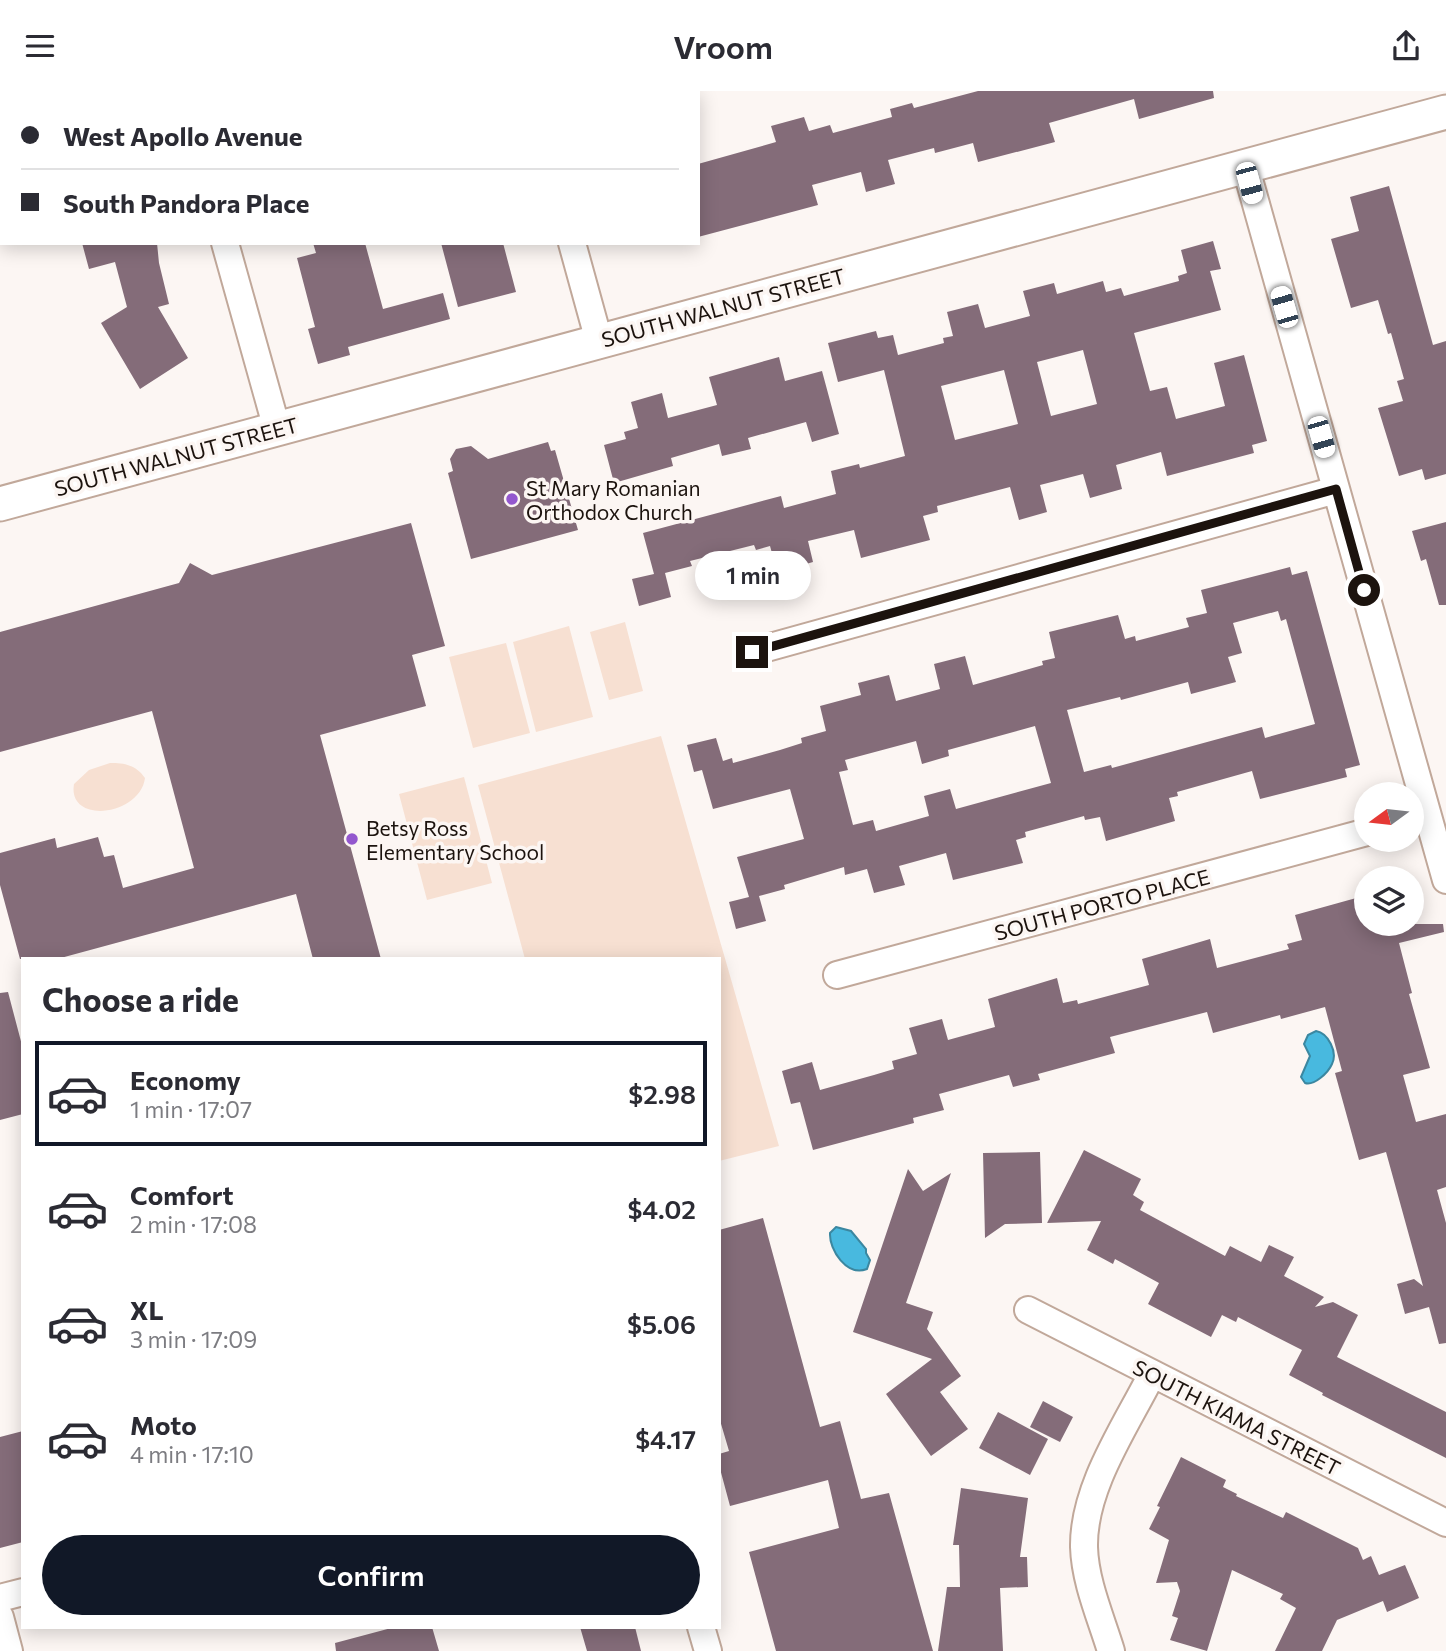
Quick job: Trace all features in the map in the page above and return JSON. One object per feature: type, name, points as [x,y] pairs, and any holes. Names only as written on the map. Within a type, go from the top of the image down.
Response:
[{"type":"street","name":"SOUTH WALNUT STREET","points":[[0,504],[1446,112]]},
{"type":"street","points":[[1245,165],[1336,489],[1411,782]]},
{"type":"street","points":[[226,245],[277,429]]},
{"type":"street","points":[[573,245],[598,341]]},
{"type":"street","points":[[752,652],[1336,489]]},
{"type":"street","points":[[1424,828],[1446,880]]},
{"type":"street","name":"SOUTH PORTO PLACE","points":[[837,975],[1354,836]]},
{"type":"street","name":"SOUTH KIAMA STREET","points":[[1028,1310],[1446,1523]]},
{"type":"street","points":[[1111,1651],[1087,1568],[1084,1547],[1086,1526],[1094,1490],[1103,1469],[1152,1374]]},
{"type":"street","points":[[0,1598],[21,1593]]},
{"type":"street","points":[[0,1618],[9,1651]]},
{"type":"street","points":[[702,1629],[708,1651]]},
{"type":"shaded area","points":[[625,622],[643,691],[609,700],[590,632]]},
{"type":"shaded area","points":[[569,626],[593,717],[536,732],[513,642]]},
{"type":"shaded area","points":[[506,643],[530,733],[473,748],[449,657]]},
{"type":"shaded area","points":[[661,736],[779,1146],[721,1160],[721,957],[524,957],[478,785]]},
{"type":"shaded area","points":[[110,763],[125,764],[138,770],[145,778],[140,791],[131,801],[105,811],[81,806],[75,797],[74,784],[89,770]]},
{"type":"shaded area","points":[[464,777],[492,883],[427,900],[399,794]]},
{"type":"water","points":[[1316,1031],[1328,1039],[1334,1059],[1330,1068],[1320,1078],[1312,1083],[1305,1083],[1301,1077],[1310,1056],[1304,1044],[1308,1035]]},
{"type":"water","points":[[836,1227],[851,1231],[866,1249],[870,1260],[867,1269],[846,1266],[836,1254],[830,1233]]},
{"type":"building","points":[[978,91],[1213,91],[1214,98],[1139,119],[1134,99],[1049,123],[1055,142],[978,162],[973,143],[935,153],[934,148],[888,160],[895,184],[866,192],[861,172],[812,185],[818,205],[700,236],[700,163],[776,142],[771,126],[804,117],[809,131],[830,125],[833,133],[892,117],[890,109],[912,103],[914,108]]},
{"type":"building","points":[[1389,186],[1433,345],[1446,341],[1446,474],[1425,480],[1422,469],[1399,476],[1378,408],[1403,401],[1397,381],[1404,379],[1391,333],[1388,334],[1378,300],[1351,308],[1331,239],[1359,231],[1350,197]]},
{"type":"building","points":[[1213,241],[1221,269],[1210,271],[1221,310],[1134,333],[1150,391],[1167,387],[1176,419],[1225,406],[1214,363],[1244,355],[1267,441],[1252,445],[1254,453],[1167,476],[1161,452],[1116,465],[1122,489],[1090,498],[1083,474],[1040,485],[1047,512],[1019,520],[1010,487],[937,506],[938,512],[923,516],[930,540],[861,558],[854,530],[808,541],[813,562],[782,571],[780,562],[775,564],[770,546],[756,550],[754,545],[690,561],[692,566],[665,573],[671,597],[639,606],[632,579],[654,574],[643,533],[781,496],[784,508],[836,494],[831,471],[859,464],[860,468],[905,456],[884,370],[838,382],[828,343],[876,331],[878,338],[893,335],[898,355],[944,343],[943,338],[953,336],[947,312],[978,304],[985,328],[1030,316],[1023,291],[1054,283],[1057,294],[1103,281],[1106,292],[1121,288],[1124,296],[1179,281],[1178,276],[1187,273],[1181,250]],"holes":[[[1083,350],[1097,404],[1051,416],[1037,362]],[[1004,370],[1018,424],[955,440],[941,386]]]},
{"type":"building","points":[[83,245],[157,245],[169,304],[158,307],[188,358],[140,389],[101,323],[127,307],[115,262],[89,269]]},
{"type":"building","points":[[314,245],[366,245],[383,309],[443,293],[450,319],[348,347],[350,355],[318,364],[308,329],[315,327],[297,258],[316,253]]},
{"type":"building","points":[[442,245],[504,245],[516,292],[458,307]]},
{"type":"building","points":[[779,357],[785,381],[822,371],[839,434],[812,442],[806,422],[748,438],[751,449],[722,456],[719,444],[671,458],[673,466],[614,483],[604,445],[626,439],[624,432],[638,428],[631,402],[662,393],[668,418],[717,405],[709,377]]},
{"type":"building","name":"St Mary Romanian Orthodox Church","points":[[548,442],[551,451],[555,450],[578,530],[471,559],[448,473],[453,471],[450,459],[456,449],[471,446],[488,459]]},
{"type":"building","points":[[1446,522],[1446,605],[1439,605],[1426,559],[1421,561],[1412,531]]},
{"type":"building","points":[[411,523],[445,646],[412,655],[426,706],[320,735],[380,957],[312,957],[296,894],[64,957],[20,959],[0,885],[0,853],[55,838],[57,848],[98,837],[104,857],[114,855],[123,888],[194,868],[152,711],[0,752],[0,632],[179,583],[190,563],[212,575]]},
{"type":"building","points":[[1290,567],[1292,575],[1307,571],[1360,765],[1345,769],[1347,777],[1260,799],[1252,771],[1177,792],[1178,796],[1169,798],[1175,821],[1106,841],[1100,817],[1085,820],[1084,816],[1025,832],[1026,837],[1016,840],[1023,863],[953,880],[946,853],[899,866],[905,885],[874,893],[867,869],[845,875],[844,867],[784,885],[785,889],[759,896],[766,921],[736,929],[729,902],[749,897],[737,857],[804,839],[790,789],[713,809],[702,770],[694,772],[687,745],[716,738],[723,761],[732,758],[733,763],[802,743],[801,738],[826,731],[820,706],[861,695],[858,683],[889,675],[896,701],[940,689],[934,664],[965,656],[973,685],[1043,665],[1042,661],[1055,658],[1049,632],[1118,615],[1125,639],[1135,636],[1136,641],[1189,627],[1186,618],[1207,613],[1201,590]],"holes":[[[1278,611],[1281,621],[1286,619],[1315,724],[1265,738],[1262,727],[1112,768],[1111,765],[1084,772],[1067,710],[1120,697],[1121,700],[1188,682],[1191,694],[1236,682],[1228,657],[1242,653],[1233,623]],[[1035,726],[1051,783],[956,809],[950,789],[924,796],[929,816],[876,831],[873,820],[853,825],[839,772],[848,770],[845,760],[916,741],[922,764],[949,756],[948,750]]]},
{"type":"building","points":[[1354,899],[1354,936],[1424,936],[1424,924],[1443,924],[1444,932],[1399,943],[1412,993],[1409,994],[1430,1068],[1403,1075],[1416,1122],[1446,1114],[1446,1187],[1437,1190],[1446,1223],[1446,1343],[1439,1344],[1429,1307],[1405,1314],[1397,1284],[1414,1279],[1423,1286],[1386,1152],[1359,1160],[1335,1073],[1342,1071],[1325,1007],[1281,1019],[1280,1015],[1213,1033],[1207,1012],[1110,1037],[1115,1053],[1038,1074],[1040,1080],[1013,1087],[1009,1075],[939,1094],[944,1110],[913,1118],[914,1123],[813,1150],[800,1102],[791,1104],[782,1071],[812,1062],[820,1090],[894,1069],[892,1061],[917,1054],[909,1028],[942,1019],[948,1040],[995,1027],[988,999],[1057,978],[1063,1003],[1077,1000],[1078,1004],[1149,985],[1142,959],[1210,939],[1217,968],[1289,949],[1287,944],[1302,940],[1295,915]]},
{"type":"building","points":[[8,992],[21,1041],[21,1115],[0,1120],[0,993]]},
{"type":"building","points":[[1084,1150],[1141,1179],[1133,1195],[1144,1202],[1140,1210],[1225,1256],[1230,1246],[1261,1262],[1269,1245],[1294,1257],[1284,1276],[1324,1297],[1315,1307],[1333,1302],[1358,1315],[1337,1357],[1446,1412],[1446,1458],[1322,1395],[1323,1393],[1289,1375],[1302,1350],[1238,1317],[1236,1322],[1222,1315],[1211,1337],[1148,1304],[1159,1283],[1115,1259],[1113,1264],[1087,1250],[1101,1221],[1047,1223]]},
{"type":"building","points":[[1040,1152],[1042,1223],[1005,1224],[985,1238],[983,1153]]},
{"type":"building","points":[[908,1169],[923,1191],[951,1173],[906,1303],[933,1312],[927,1329],[961,1376],[940,1392],[968,1429],[931,1456],[886,1394],[932,1359],[853,1332]]},
{"type":"building","points":[[763,1218],[820,1427],[840,1421],[861,1499],[889,1493],[933,1651],[776,1651],[749,1552],[839,1528],[828,1480],[730,1506],[721,1472],[721,1453],[729,1451],[721,1424],[721,1229]]},
{"type":"building","points":[[1043,1401],[1073,1417],[1060,1442],[1030,1427]]},
{"type":"building","points":[[998,1412],[1048,1439],[1030,1475],[979,1448]]},
{"type":"building","points":[[21,1432],[21,1543],[0,1548],[0,1437]]},
{"type":"building","points":[[1181,1457],[1226,1480],[1223,1487],[1237,1494],[1236,1496],[1283,1518],[1286,1512],[1358,1548],[1363,1560],[1371,1556],[1379,1575],[1405,1565],[1419,1598],[1387,1612],[1383,1601],[1337,1620],[1322,1651],[1275,1651],[1296,1608],[1280,1599],[1283,1594],[1232,1570],[1207,1651],[1170,1640],[1178,1618],[1172,1616],[1180,1591],[1177,1582],[1156,1583],[1169,1540],[1149,1529]]},
{"type":"building","points":[[961,1488],[1028,1498],[1020,1557],[1027,1557],[1028,1587],[1000,1588],[1003,1651],[938,1651],[947,1587],[960,1587],[959,1545],[953,1545]]},
{"type":"building","points":[[388,1629],[433,1629],[439,1651],[336,1651],[335,1643]]},
{"type":"building","points":[[581,1629],[636,1629],[641,1651],[587,1651]]},
{"type":"place","name":"St Mary Romanian Orthodox Church","points":[[512,499]]},
{"type":"place","name":"Betsy Ross Elementary School","points":[[352,839]]},
{"type":"route","points":[[752,652],[1336,489],[1364,590]]}]
